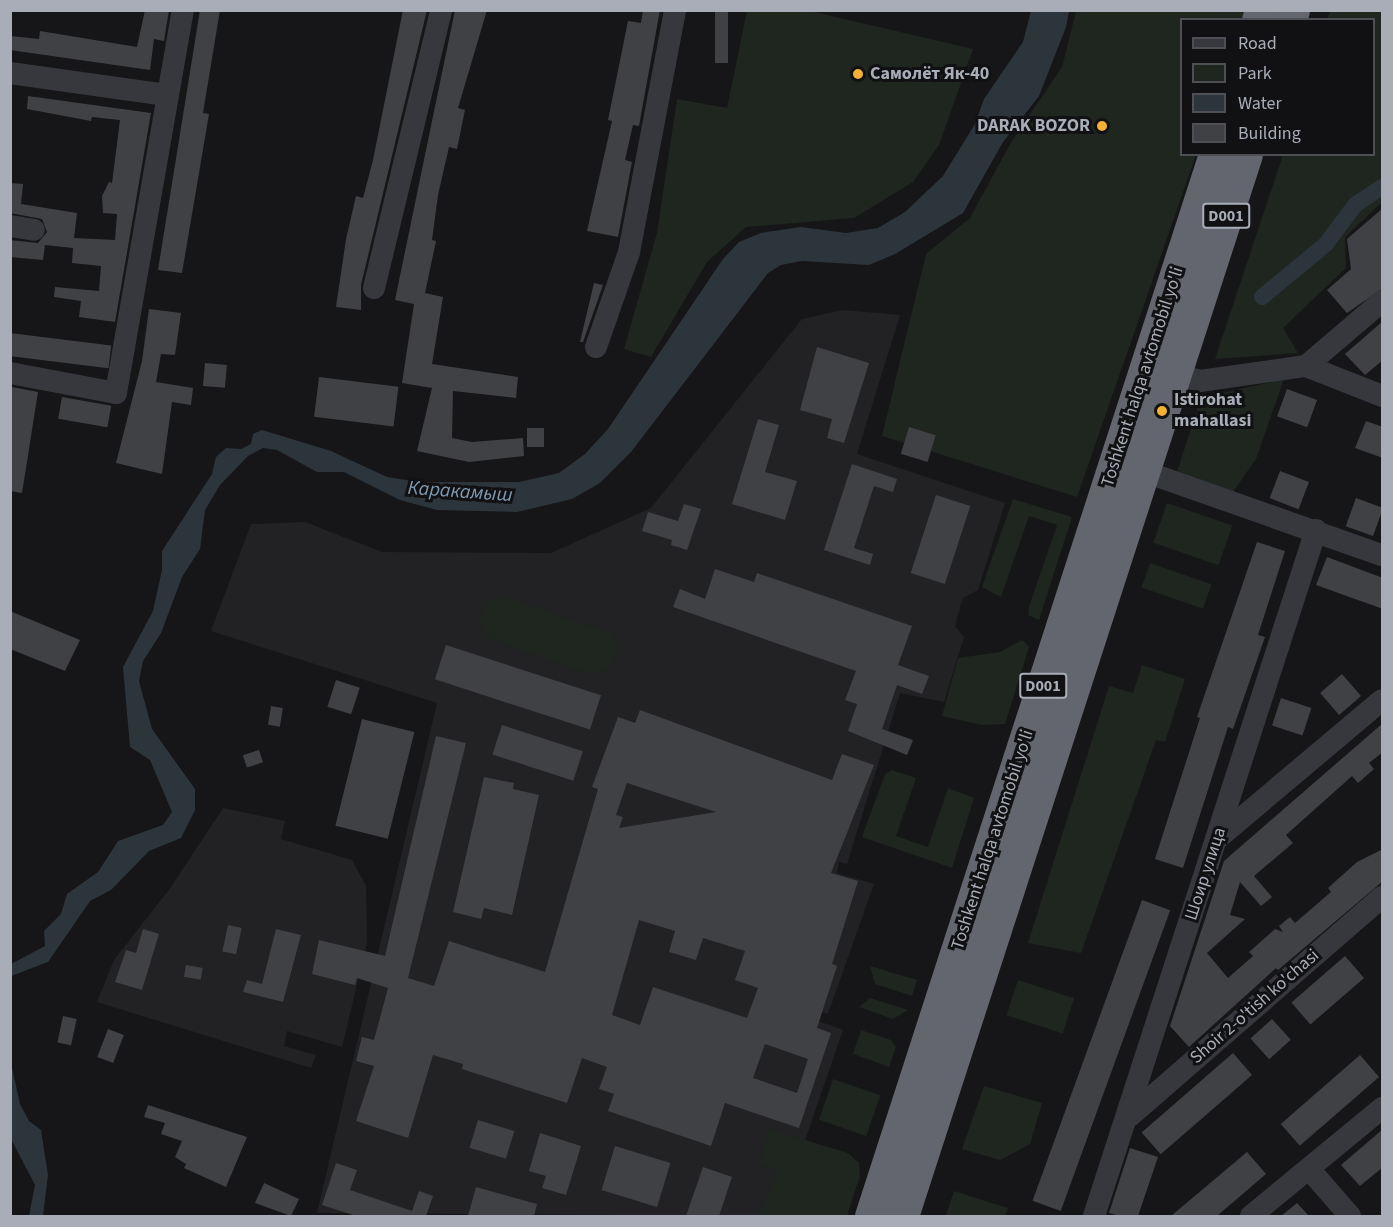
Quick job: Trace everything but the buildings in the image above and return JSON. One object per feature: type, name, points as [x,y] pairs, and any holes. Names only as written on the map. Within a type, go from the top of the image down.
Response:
[{"type":"highway","name":"Toshkent halqa avtomobil yo'li","points":[[902,1216],[1214,156]]},
{"type":"highway","name":"Toshkent halqa avtomobil yo'li","points":[[871,1216],[1143,471],[1245,156]]},
{"type":"street","points":[[10,373],[117,393],[166,96],[183,10]]},
{"type":"street","points":[[374,288],[441,10]]},
{"type":"street","points":[[596,347],[628,252],[675,10]]},
{"type":"street","points":[[10,73],[166,96]]},
{"type":"street","points":[[10,226],[34,230]]},
{"type":"street","points":[[1306,366],[1383,301]]},
{"type":"street","points":[[1174,374],[1200,381],[1306,366],[1383,396]]},
{"type":"street","points":[[1143,471],[1383,555]]},
{"type":"street","name":"Шоир улица","points":[[1094,1216],[1317,530]]},
{"type":"street","points":[[1218,838],[1383,700]]},
{"type":"street","name":"Shoir 2-o'tish ko'chasi","points":[[1128,1116],[1383,897]]},
{"type":"street","points":[[1251,1216],[1383,1108]]},
{"type":"street","points":[[1310,1170],[1350,1216]]},
{"type":"shaded area","points":[[843,310],[900,315],[857,454],[1005,503],[978,590],[963,598],[958,614],[955,626],[964,637],[944,702],[900,693],[847,864],[839,862],[837,873],[874,884],[828,1014],[789,1001],[786,1009],[843,1030],[779,1216],[317,1213],[437,703],[211,631],[251,524],[305,522],[382,552],[551,553],[651,508],[802,319]]},
{"type":"shaded area","points":[[223,808],[285,821],[281,839],[352,860],[366,886],[367,943],[342,1047],[287,1031],[284,1046],[316,1055],[311,1068],[97,1002],[114,960],[171,887]]},
{"type":"green space","points":[[747,11],[810,11],[973,49],[939,145],[913,182],[854,218],[746,227],[707,262],[651,357],[624,349],[657,233],[677,99],[727,108]]},
{"type":"green space","points":[[1076,11],[1245,11],[1242,18],[1180,18],[1180,156],[1196,156],[1077,497],[882,436],[926,254],[970,218],[1010,144],[1062,67]]},
{"type":"green space","points":[[1330,11],[1382,11],[1382,202],[1345,237],[1346,268],[1283,328],[1298,353],[1215,359],[1283,156],[1375,156],[1375,18],[1327,18]]},
{"type":"green space","points":[[1284,379],[1256,459],[1233,492],[1176,475],[1201,398]]},
{"type":"green space","points":[[1013,499],[1072,517],[1039,620],[1028,615],[1029,607],[1057,525],[1029,516],[1001,597],[982,587]]},
{"type":"green space","points":[[1167,503],[1232,525],[1219,565],[1153,543]]},
{"type":"green space","points":[[1150,563],[1211,584],[1203,609],[1142,588]]},
{"type":"green space","points":[[503,596],[611,633],[618,650],[611,667],[594,674],[576,670],[486,637],[479,620],[486,603]]},
{"type":"green space","points":[[1022,640],[1029,647],[1005,724],[982,725],[942,716],[958,658],[1000,652]]},
{"type":"green space","points":[[1142,665],[1185,679],[1165,742],[1156,740],[1081,953],[1028,943],[1109,686],[1133,693]]},
{"type":"green space","points":[[892,770],[916,778],[896,836],[928,847],[948,788],[974,798],[952,868],[862,837],[885,774]]},
{"type":"green space","points":[[870,966],[917,980],[912,996],[875,984]]},
{"type":"green space","points":[[1018,980],[1074,998],[1063,1033],[1007,1015]]},
{"type":"green space","points":[[870,998],[908,1010],[893,1019],[859,1007]]},
{"type":"green space","points":[[861,1030],[891,1040],[896,1047],[889,1067],[853,1054]]},
{"type":"green space","points":[[833,1079],[880,1095],[866,1136],[819,1120]]},
{"type":"green space","points":[[984,1086],[1042,1103],[1030,1144],[1000,1160],[962,1149]]},
{"type":"green space","points":[[768,1129],[848,1153],[859,1163],[860,1176],[847,1216],[760,1216],[778,1170],[760,1164]]},
{"type":"green space","points":[[954,1191],[1008,1208],[1005,1216],[946,1216]]},
{"type":"water","name":"Каракамыш","points":[[1031,11],[1069,11],[1066,27],[1039,96],[1003,142],[963,213],[895,254],[869,265],[802,261],[781,265],[768,273],[631,452],[600,483],[572,499],[517,512],[437,510],[400,500],[344,472],[317,472],[277,450],[263,448],[248,456],[220,485],[205,510],[200,549],[182,577],[161,633],[143,661],[139,681],[152,729],[195,789],[195,810],[181,838],[149,851],[111,890],[90,901],[48,962],[11,976],[11,964],[45,946],[44,931],[61,914],[67,894],[98,872],[118,841],[163,825],[172,812],[150,760],[130,747],[123,667],[153,611],[162,570],[162,551],[212,474],[216,457],[226,448],[241,449],[251,444],[253,434],[262,430],[331,451],[387,477],[419,482],[519,482],[559,473],[585,454],[608,429],[723,259],[739,242],[761,233],[801,227],[846,233],[878,228],[905,212],[943,176],[975,124],[984,99],[1023,42]]},
{"type":"water","points":[[11,1063],[20,1104],[29,1121],[41,1130],[48,1175],[43,1216],[29,1216],[35,1185],[11,1139]]},
{"type":"waterway","points":[[1262,297],[1326,244],[1355,205],[1382,187]]},
{"type":"place","name":"Самолёт Як-40","points":[[858,74]]},
{"type":"place","name":"DARAK BOZOR","points":[[1102,126]]},
{"type":"place","name":"Istirohat mahallasi","points":[[1162,411]]}]
